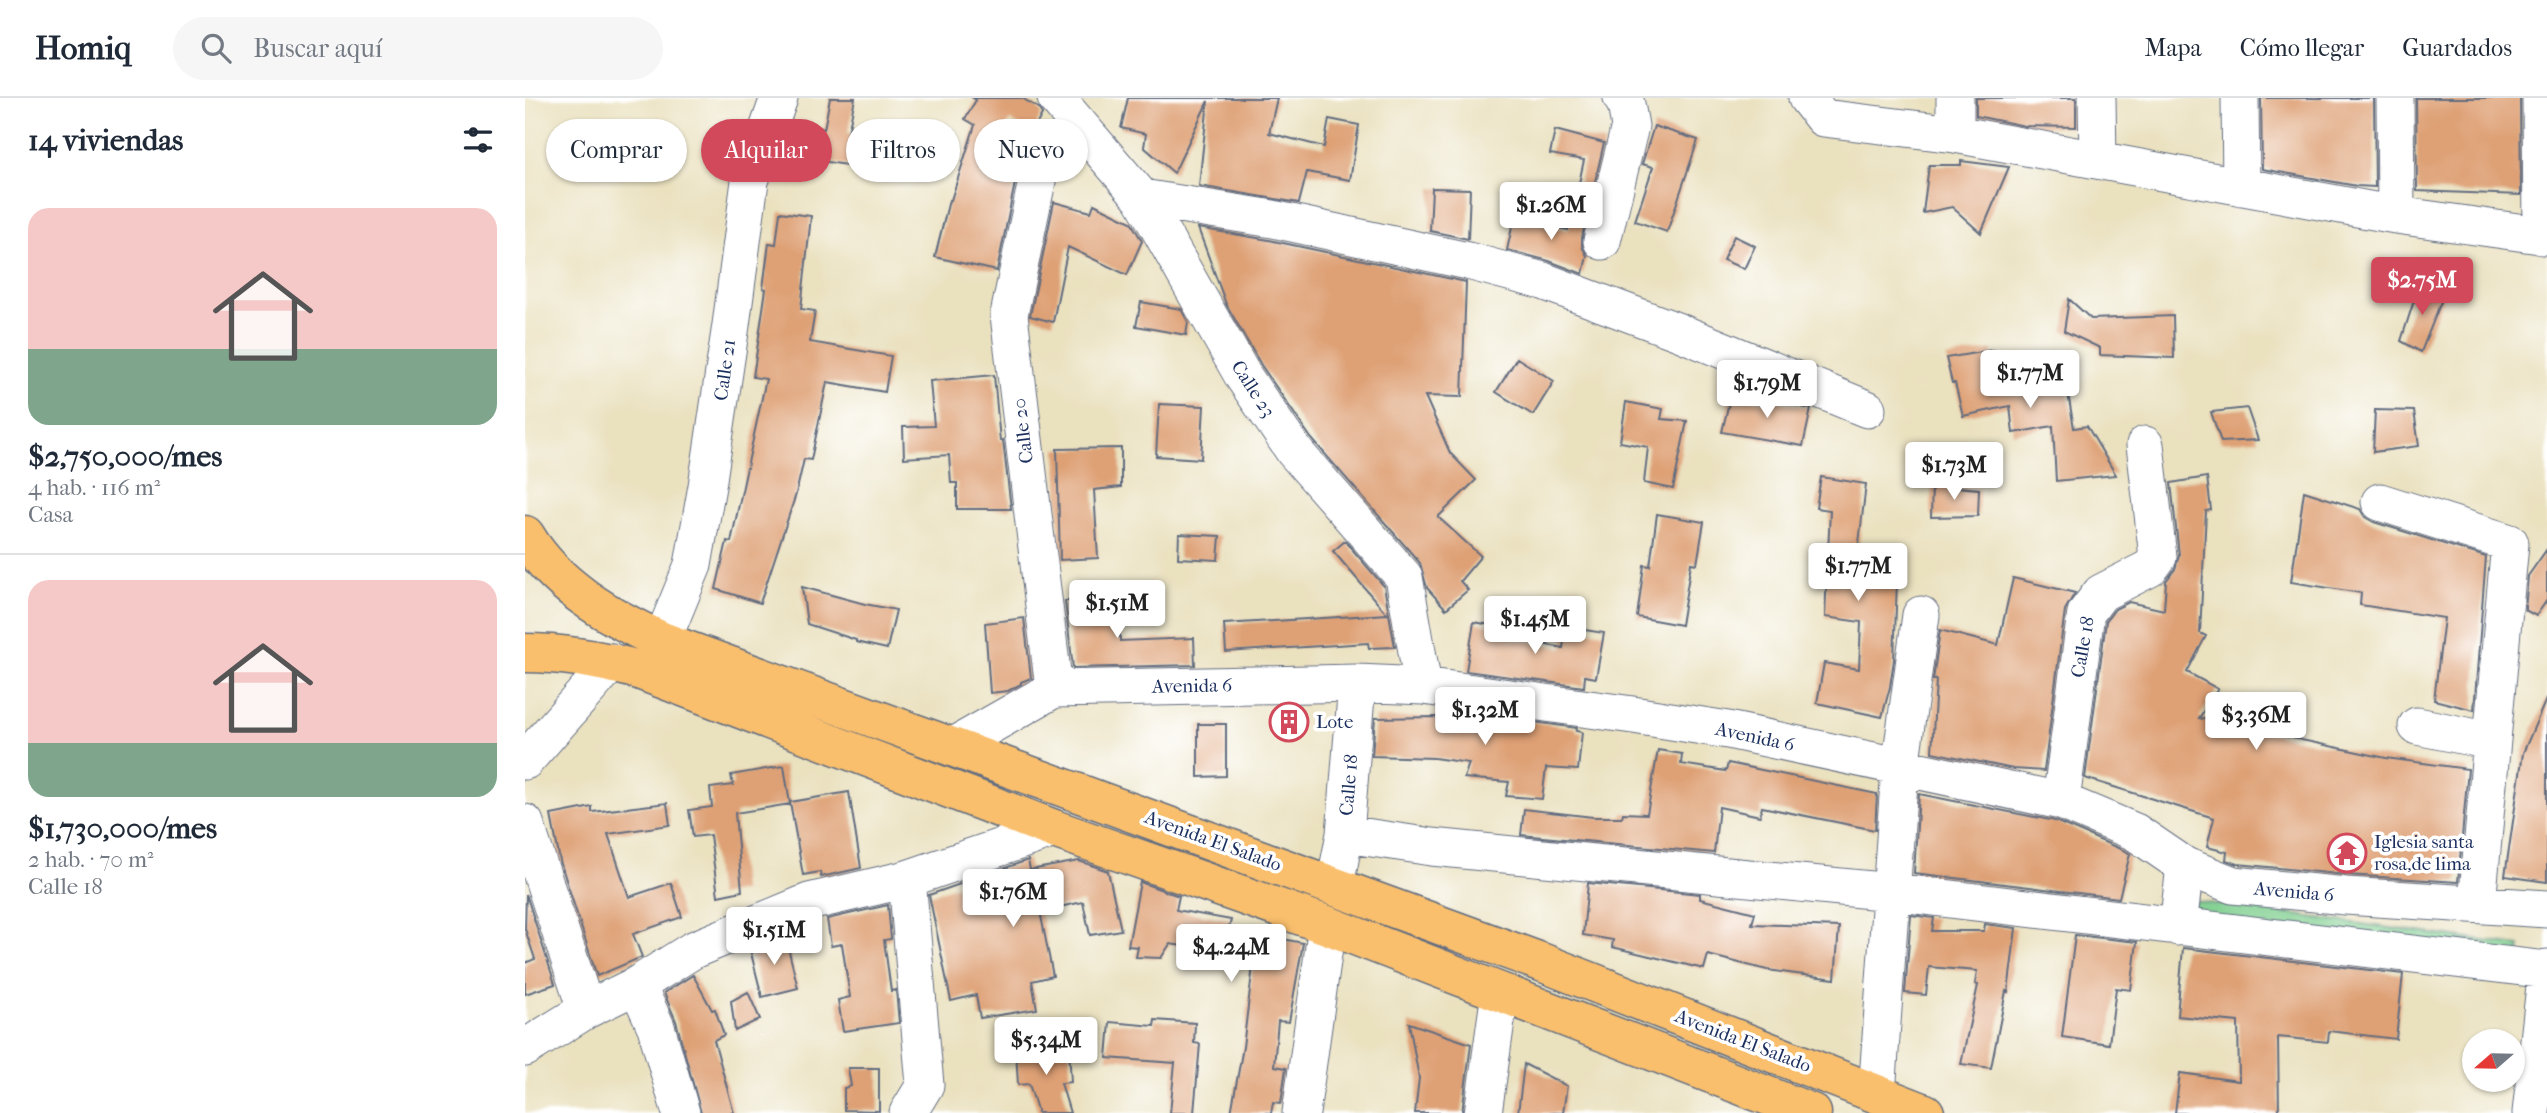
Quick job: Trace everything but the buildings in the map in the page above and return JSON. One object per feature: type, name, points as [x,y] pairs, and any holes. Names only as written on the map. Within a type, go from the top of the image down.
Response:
[{"type":"main road","name":"Avenida El Salado","points":[[525,535],[531,546],[557,575],[595,606],[662,641],[1335,885],[1541,962],[1925,1113]]},
{"type":"main road","name":"Avenida El Salado","points":[[525,653],[612,662],[639,670],[1054,829],[1327,925],[1812,1113]]},
{"type":"street","name":"Calle 21","points":[[662,641],[693,565],[727,352],[750,181],[779,98]]},
{"type":"street","name":"Calle 23","points":[[1056,98],[1142,198],[1243,376],[1294,451],[1404,577],[1423,686]]},
{"type":"street","points":[[1602,241],[1630,126],[1626,104],[1622,98]]},
{"type":"street","points":[[1807,98],[1823,118],[1955,134],[2396,215],[2544,236],[2542,98]]},
{"type":"street","points":[[1955,98],[1955,134]]},
{"type":"street","points":[[2097,98],[2098,159]]},
{"type":"street","points":[[2240,98],[2241,187]]},
{"type":"street","points":[[2395,98],[2396,215]]},
{"type":"street","name":"Calle 20","points":[[1037,182],[1009,314],[1054,689]]},
{"type":"street","points":[[1142,198],[1273,219],[1468,261],[1543,281],[1689,336],[1867,409]]},
{"type":"street","name":"Calle 18","points":[[2061,801],[2086,613],[2101,593],[2150,568],[2158,557],[2145,445]]},
{"type":"street","points":[[2380,502],[2510,543],[2477,904]]},
{"type":"street","points":[[1877,1094],[1901,768],[1921,615]]},
{"type":"street","points":[[525,761],[612,662]]},
{"type":"street","name":"Avenida 6","points":[[954,746],[1054,689],[1357,684],[1423,686],[1728,730],[2061,801],[2135,832],[2185,866],[2233,885],[2346,896],[2547,909]]},
{"type":"street","name":"Calle 18","points":[[1335,885],[1345,834],[1357,684]]},
{"type":"street","points":[[2417,726],[2491,741]]},
{"type":"street","points":[[525,823],[586,1010]]},
{"type":"street","points":[[525,1048],[693,950],[809,902],[907,879],[1054,829]]},
{"type":"street","points":[[1345,834],[1433,847],[1892,892],[2547,969],[2531,1113]]},
{"type":"street","points":[[2178,927],[2185,866]]},
{"type":"street","points":[[907,879],[925,1085],[908,1113]]},
{"type":"street","points":[[1301,1113],[1327,925]]},
{"type":"street","points":[[637,985],[656,1027],[681,1113]]},
{"type":"street","points":[[1483,1113],[1500,992]]},
{"type":"green space","points":[[2194,901],[2520,946],[2518,964],[2191,919]]},
{"type":"place","name":"Lote","points":[[1289,722]]},
{"type":"place","name":"Iglesia santa rosa,de lima","points":[[2347,853]]}]
